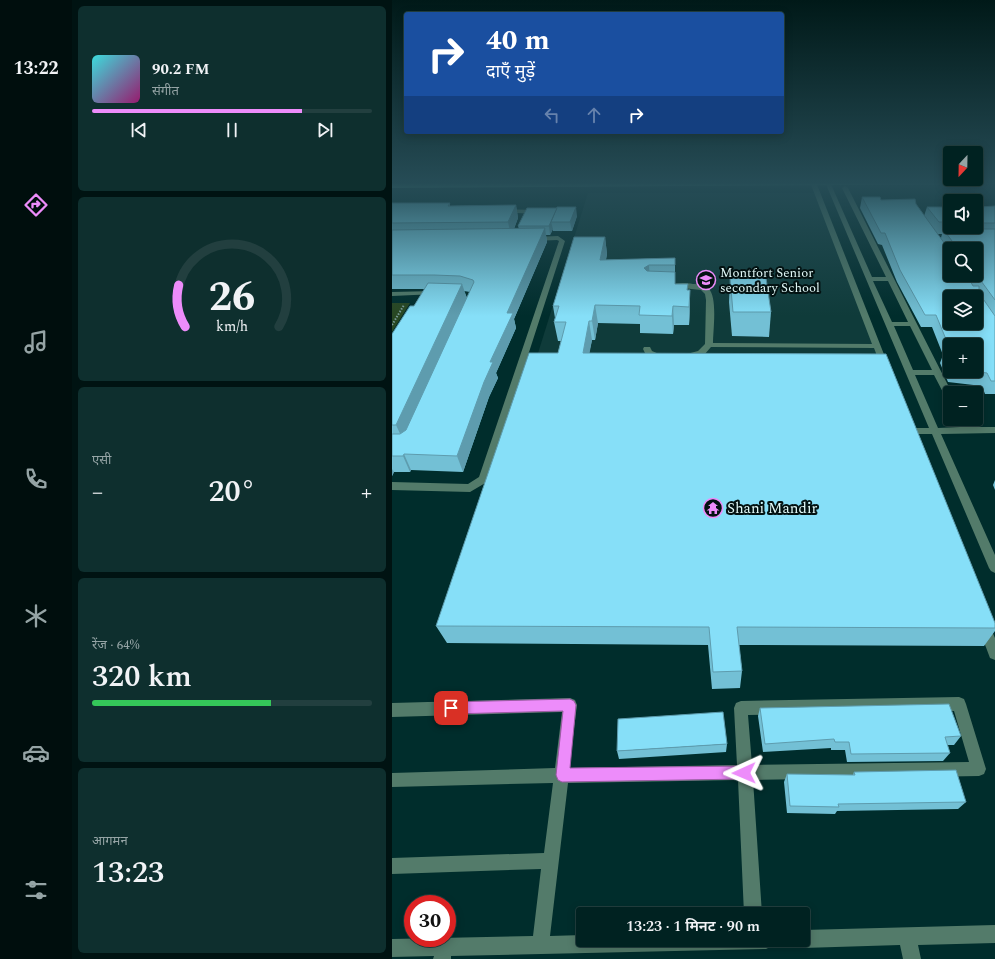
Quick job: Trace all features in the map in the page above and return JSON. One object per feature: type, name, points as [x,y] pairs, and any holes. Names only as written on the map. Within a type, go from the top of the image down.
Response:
[{"type":"street","points":[[831,227],[888,374]]},
{"type":"street","points":[[855,227],[862,240],[891,279],[944,386]]},
{"type":"street","points":[[855,227],[862,240],[869,279],[995,568]]},
{"type":"street","points":[[392,486],[470,488],[483,479],[562,241],[558,238],[529,239]]},
{"type":"street","points":[[869,279],[891,279]]},
{"type":"street","points":[[647,349],[654,355],[672,357],[702,353],[709,345],[709,304],[707,291],[705,288],[665,286]]},
{"type":"street","points":[[392,294],[424,296],[441,293]]},
{"type":"street","points":[[889,324],[913,324]]},
{"type":"street","points":[[709,345],[877,346]]},
{"type":"street","points":[[910,373],[937,372]]},
{"type":"street","points":[[964,426],[966,430]]},
{"type":"street","points":[[909,431],[995,430]]},
{"type":"street","points":[[981,617],[995,654]]},
{"type":"street","points":[[392,780],[562,775],[744,773],[979,769],[959,704],[741,708],[744,773],[753,907]]},
{"type":"street","points":[[392,710],[570,705],[540,946]]},
{"type":"street","points":[[392,866],[550,861]]},
{"type":"street","points":[[810,939],[995,934]]},
{"type":"street","points":[[907,936],[912,959]]},
{"type":"street","points":[[392,948],[443,953],[576,945]]},
{"type":"path","points":[[392,325],[403,309],[404,306],[401,304]]},
{"type":"shaded area","name":"Montfort Senior secondary School","points":[[577,227],[830,227],[884,367],[534,366]]},
{"type":"green space","points":[[392,303],[410,303],[392,332]]},
{"type":"building","points":[[878,227],[932,227],[943,242],[943,282],[971,282],[973,286],[979,286],[979,290],[943,290],[943,330],[983,330],[983,299],[995,316],[995,381],[991,381],[987,373],[983,372],[983,338],[945,338],[936,315],[925,315],[900,270],[885,233],[881,233]]},
{"type":"building","points":[[545,228],[507,313],[513,313],[490,362],[493,362],[484,382],[457,456],[404,454],[403,456],[392,456],[392,434],[400,434],[406,430],[474,282],[473,280],[460,276],[392,275],[392,230]]},
{"type":"building","points":[[983,229],[995,229],[995,300],[982,282],[983,242],[953,242],[947,234],[983,234]]},
{"type":"building","name":"Shani Mandir","points":[[574,237],[605,237],[600,260],[675,258],[675,265],[649,265],[644,268],[647,271],[675,272],[675,284],[688,284],[687,290],[690,290],[689,307],[673,306],[672,316],[639,315],[640,306],[595,305],[592,321],[589,321],[583,353],[886,354],[995,623],[995,628],[737,627],[742,671],[713,672],[709,627],[436,626],[529,353],[558,353],[566,322],[554,322],[559,306],[553,306]]},
{"type":"building","points":[[730,278],[766,278],[771,312],[733,312]]},
{"type":"building","points":[[428,283],[462,284],[396,425],[392,425],[392,334],[410,306],[414,306]]},
{"type":"building","points":[[949,704],[961,736],[945,737],[950,753],[851,754],[849,742],[835,742],[834,739],[765,744],[760,708]]},
{"type":"building","points":[[723,712],[727,744],[617,751],[618,719]]},
{"type":"building","points":[[956,770],[966,802],[838,804],[839,807],[790,806],[787,774],[855,775],[854,772]]},
{"type":"place","name":"Montfort Senior secondary School","points":[[706,280]]},
{"type":"place","name":"Shani Mandir","points":[[713,508]]},
{"type":"route","points":[[451,708],[570,705],[562,775],[744,773]]}]
